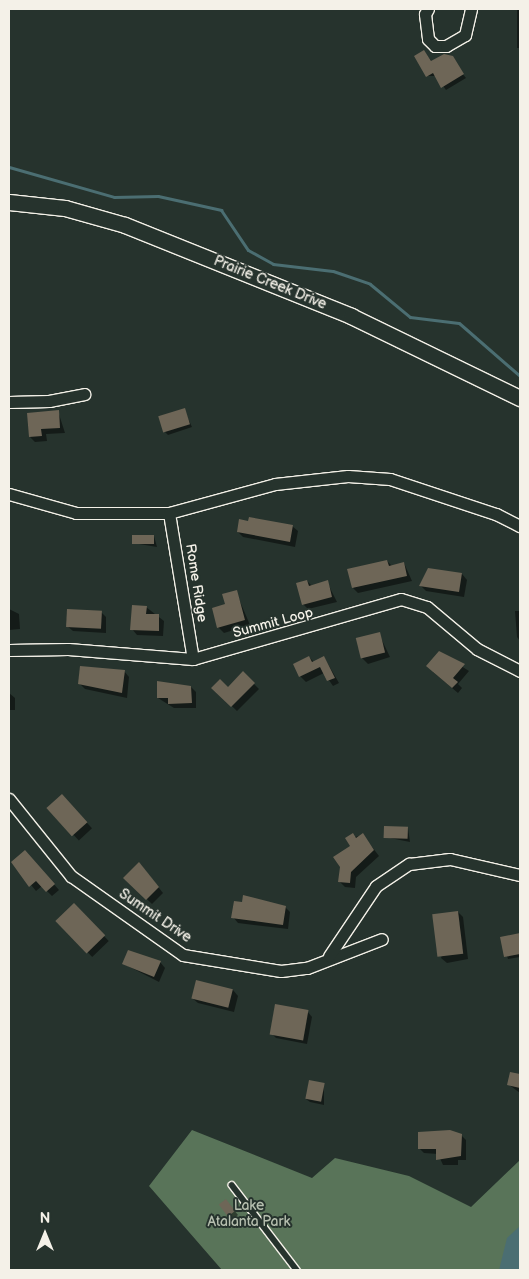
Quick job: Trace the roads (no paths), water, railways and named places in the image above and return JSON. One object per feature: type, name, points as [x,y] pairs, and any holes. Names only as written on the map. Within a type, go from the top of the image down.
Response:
[{"type":"main road","name":"Prairie Creek Drive","points":[[9,202],[65,208],[133,228],[351,316],[520,398]]},
{"type":"street","points":[[428,9],[425,14],[428,38],[435,46],[446,46],[465,35],[471,9]]},
{"type":"street","points":[[9,402],[49,401],[84,394]]},
{"type":"street","points":[[9,494],[76,513],[169,513],[275,484],[348,476],[390,479],[496,514],[520,526]]},
{"type":"street","name":"Rome Ridge","points":[[169,513],[193,659]]},
{"type":"street","name":"Summit Loop","points":[[9,650],[68,649],[158,660],[193,659],[401,599],[427,607],[477,648],[520,671]]},
{"type":"street","name":"Summit Drive","points":[[9,799],[71,876],[184,955],[281,971],[307,968],[328,958],[382,940]]},
{"type":"street","points":[[328,958],[376,886],[409,864],[450,859],[520,875]]},
{"type":"lane","points":[[232,1184],[297,1270]]},
{"type":"water","points":[[520,1226],[520,1270],[499,1270],[507,1238]]},
{"type":"waterway","points":[[9,167],[114,197],[158,196],[221,210],[248,250],[273,264],[333,271],[370,284],[410,317],[459,323],[520,376]]},
{"type":"park label","name":"Lake Atalanta Park","points":[[249,1214]]}]
